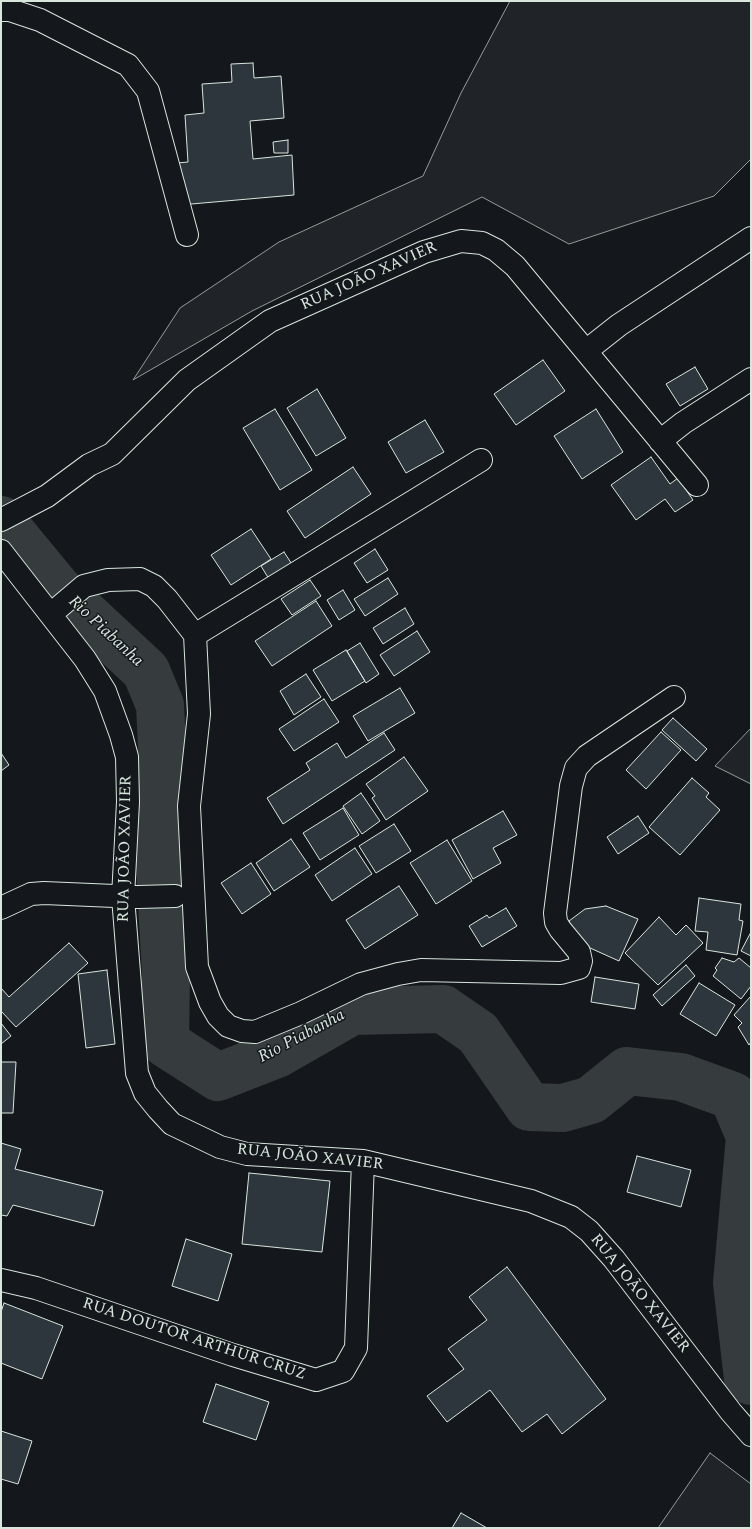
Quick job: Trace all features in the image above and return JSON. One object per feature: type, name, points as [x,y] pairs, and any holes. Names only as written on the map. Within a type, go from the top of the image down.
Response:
[{"type":"street","points":[[1,10],[10,10],[40,20],[128,65],[148,91],[187,235]]},
{"type":"street","points":[[586,351],[619,325],[751,238]]},
{"type":"street","name":"RUA JOÃO XAVIER","points":[[1,520],[47,496],[89,465],[112,454],[188,380],[270,321],[424,252],[461,241],[482,243],[496,250],[515,266],[697,485]]},
{"type":"street","points":[[660,441],[684,423],[751,379]]},
{"type":"street","points":[[195,635],[481,460]]},
{"type":"street","name":"RUA JOÃO XAVIER","points":[[1,551],[56,610],[105,691],[127,757],[136,1073],[145,1093],[167,1120],[189,1134],[220,1147],[247,1154],[363,1161],[531,1201],[571,1217],[589,1231],[614,1259],[731,1412],[750,1430]]},
{"type":"street","points":[[56,610],[84,586],[108,580],[140,579],[154,586],[167,599],[195,635],[198,714],[189,806],[197,967],[210,1002],[218,1016],[228,1026],[242,1031],[255,1032],[301,1013],[361,984],[398,974],[421,970],[561,973],[579,968],[581,961],[579,952],[560,929],[556,922],[555,913],[571,786],[576,768],[587,756],[674,697]]},
{"type":"street","points":[[1,908],[31,894],[44,893],[130,897],[175,896]]},
{"type":"street","name":"RUA DOUTOR ARTHUR CRUZ","points":[[1,1280],[36,1288],[233,1355],[316,1380],[343,1371],[356,1348],[363,1161]]},
{"type":"shaded area","points":[[510,1],[751,1],[751,159],[714,196],[569,244],[482,197],[252,311],[133,380],[180,308],[279,242],[423,176],[461,93]]},
{"type":"shaded area","points":[[751,728],[751,784],[715,766]]},
{"type":"shaded area","points":[[710,1453],[751,1484],[751,1528],[658,1528]]},
{"type":"building","points":[[253,63],[254,78],[281,76],[284,118],[250,121],[253,159],[292,155],[294,195],[180,205],[177,163],[188,162],[185,115],[204,113],[202,84],[232,82],[231,64]]},
{"type":"building","points":[[288,140],[288,153],[274,153],[273,142]]},
{"type":"building","points":[[543,360],[565,391],[516,425],[494,394]]},
{"type":"building","points":[[695,367],[708,389],[680,406],[666,384]]},
{"type":"building","points":[[317,389],[346,438],[316,456],[287,408]]},
{"type":"building","points":[[275,409],[312,470],[280,490],[243,428]]},
{"type":"building","points":[[596,409],[623,452],[582,479],[554,436]]},
{"type":"building","points":[[425,420],[444,452],[406,473],[388,442]]},
{"type":"building","points":[[651,457],[670,484],[678,478],[693,500],[675,512],[665,499],[636,520],[611,485]]},
{"type":"building","points":[[353,467],[371,494],[305,538],[287,511]]},
{"type":"building","points":[[251,529],[271,559],[231,585],[211,555]]},
{"type":"building","points":[[375,549],[388,570],[367,583],[354,563]]},
{"type":"building","points":[[284,552],[295,569],[272,584],[261,566]]},
{"type":"building","points":[[388,578],[398,594],[365,616],[354,599]]},
{"type":"building","points":[[310,580],[321,596],[292,615],[281,599]]},
{"type":"building","points":[[343,590],[355,610],[339,620],[327,600]]},
{"type":"building","points":[[316,601],[332,626],[272,666],[255,641]]},
{"type":"building","points":[[405,608],[414,624],[383,644],[373,628]]},
{"type":"building","points":[[417,631],[430,652],[394,676],[380,655]]},
{"type":"building","points":[[360,643],[379,674],[366,683],[347,651]]},
{"type":"building","points":[[346,650],[365,681],[332,701],[313,670]]},
{"type":"building","points":[[306,674],[321,697],[294,715],[280,691]]},
{"type":"building","points":[[400,688],[415,713],[368,741],[353,716]]},
{"type":"building","points":[[324,699],[339,722],[294,751],[279,729]]},
{"type":"building","points":[[673,718],[707,749],[696,761],[662,730]]},
{"type":"building","points":[[661,732],[681,750],[646,789],[626,770]]},
{"type":"building","points":[[384,733],[395,750],[283,824],[267,798],[310,770],[306,763],[337,743],[346,758]]},
{"type":"building","points":[[1,753],[9,765],[1,771]]},
{"type":"building","points":[[404,757],[428,791],[386,820],[372,798],[375,796],[366,784]]},
{"type":"building","points":[[692,778],[709,793],[706,797],[720,810],[680,855],[649,827]]},
{"type":"building","points":[[361,793],[380,821],[362,834],[343,806]]},
{"type":"building","points":[[343,808],[359,835],[320,860],[303,833]]},
{"type":"building","points":[[503,811],[517,835],[493,848],[501,863],[473,879],[452,840]]},
{"type":"building","points":[[638,816],[649,833],[618,854],[607,837]]},
{"type":"building","points":[[394,824],[411,851],[376,873],[359,846]]},
{"type":"building","points":[[291,839],[310,867],[274,891],[256,863]]},
{"type":"building","points":[[447,840],[472,881],[436,904],[410,863]]},
{"type":"building","points":[[355,848],[372,874],[332,901],[315,875]]},
{"type":"building","points":[[251,863],[271,894],[242,914],[221,883]]},
{"type":"building","points":[[399,886],[418,915],[365,949],[346,920]]},
{"type":"building","points":[[699,898],[741,904],[739,920],[743,921],[737,955],[706,950],[708,932],[695,931]]},
{"type":"building","points":[[606,906],[638,919],[619,961],[579,943],[569,921],[585,909]]},
{"type":"building","points":[[506,908],[517,926],[482,947],[469,926],[487,915],[489,918]]},
{"type":"building","points":[[659,917],[676,935],[686,925],[703,943],[658,985],[625,953]]},
{"type":"building","points":[[751,932],[751,956],[741,951]]},
{"type":"building","points":[[69,943],[88,963],[16,1027],[1,1011],[1,988],[9,997]]},
{"type":"building","points":[[722,958],[734,962],[739,958],[751,968],[751,986],[741,999],[713,976],[717,970],[715,968]]},
{"type":"building","points":[[686,965],[695,976],[662,1006],[653,995]]},
{"type":"building","points":[[107,970],[115,1044],[86,1048],[78,974]]},
{"type":"building","points":[[595,977],[639,984],[635,1009],[591,1002]]},
{"type":"building","points":[[699,983],[735,1005],[716,1036],[680,1014]]},
{"type":"building","points":[[751,996],[751,1042],[749,1045],[738,1027],[742,1023],[734,1015]]},
{"type":"building","points":[[1,1023],[11,1036],[1,1044]]},
{"type":"building","points":[[1,1062],[16,1062],[13,1113],[1,1113]]},
{"type":"building","points":[[1,1143],[21,1149],[15,1169],[103,1191],[94,1226],[13,1205],[7,1216],[1,1215]]},
{"type":"building","points":[[637,1156],[691,1170],[681,1207],[627,1192]]},
{"type":"building","points":[[249,1173],[330,1181],[322,1252],[242,1244]]},
{"type":"building","points":[[186,1239],[232,1254],[218,1301],[172,1286]]},
{"type":"building","points":[[507,1267],[606,1399],[562,1434],[547,1414],[522,1432],[490,1390],[447,1422],[427,1396],[464,1369],[448,1349],[487,1320],[469,1297]]},
{"type":"building","points":[[4,1303],[63,1326],[42,1379],[1,1363],[1,1312]]},
{"type":"building","points":[[216,1384],[269,1402],[256,1440],[203,1422]]},
{"type":"building","points":[[1,1431],[32,1441],[18,1484],[1,1479]]},
{"type":"building","points":[[461,1513],[487,1528],[452,1528]]},
{"type":"waterway","name":"Rio Piabanha","points":[[1,520],[58,589],[146,671],[160,705],[163,766],[158,832],[166,973],[165,1043],[218,1077],[277,1054],[352,1011],[443,1009],[478,1033],[529,1107],[563,1108],[591,1100],[627,1071],[681,1077],[733,1096],[750,1136],[737,1283],[748,1379],[751,1381]]}]
